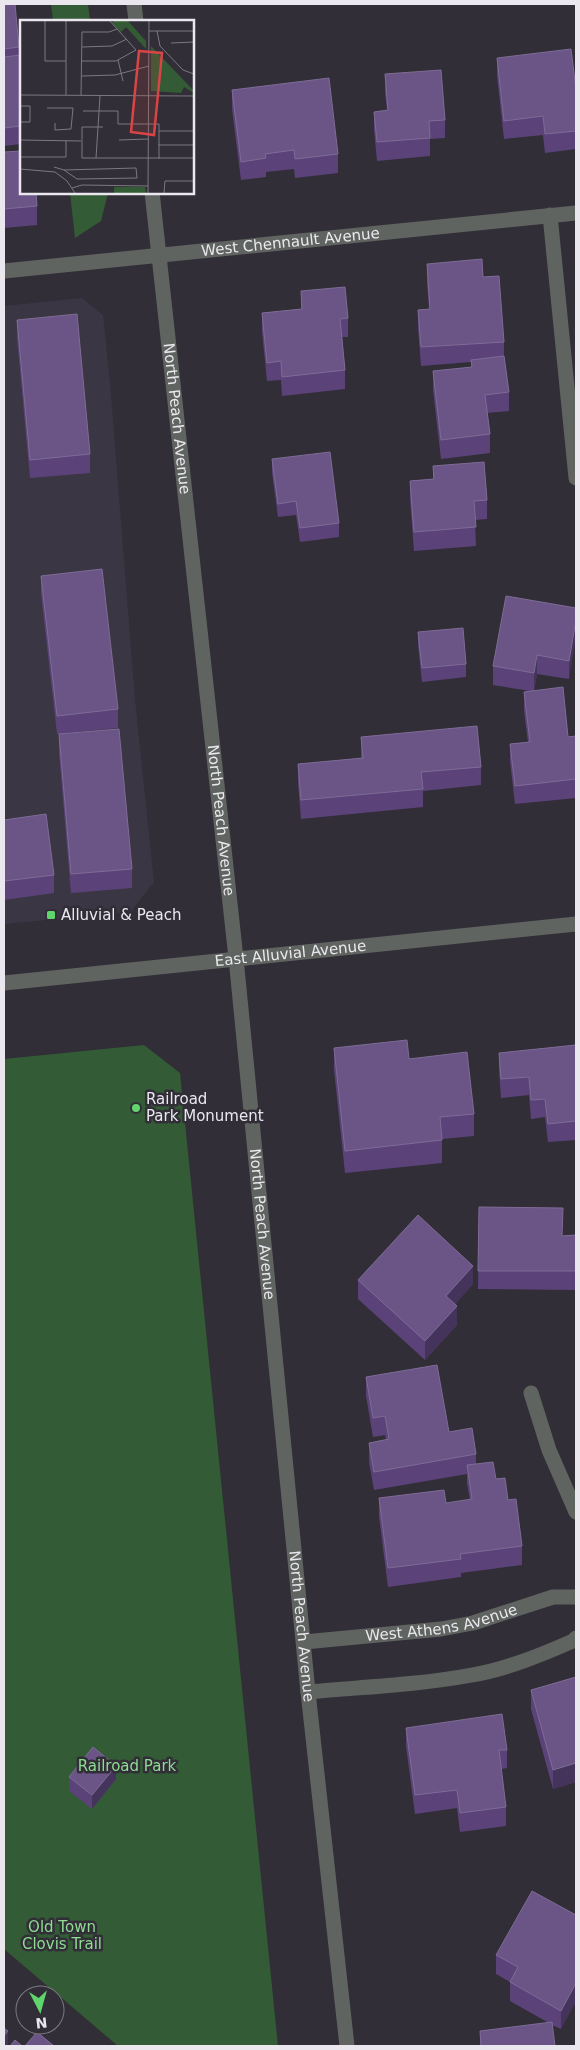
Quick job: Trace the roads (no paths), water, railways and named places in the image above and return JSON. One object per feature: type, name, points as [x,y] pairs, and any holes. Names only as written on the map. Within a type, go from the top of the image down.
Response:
[{"type":"street","points":[[134,4],[136,20]]},
{"type":"street","name":"North Peach Avenue","points":[[152,194],[236,958],[308,1692],[347,2046]]},
{"type":"street","name":"West Chennault Avenue","points":[[4,271],[576,213]]},
{"type":"street","points":[[550,215],[576,478]]},
{"type":"street","name":"East Alluvial Avenue","points":[[4,983],[576,924]]},
{"type":"street","points":[[531,1393],[549,1450],[576,1512]]},
{"type":"street","name":"West Athens Avenue","points":[[304,1642],[441,1629],[473,1623],[553,1597],[576,1597]]},
{"type":"street","points":[[308,1692],[472,1675],[538,1656],[574,1641],[576,1638]]},
{"type":"place","name":"Alluvial & Peach","points":[[51,915]]},
{"type":"place","name":"Railroad Park Monument","points":[[136,1108]]},
{"type":"park label","name":"Railroad Park","points":[[127,1766]]},
{"type":"park label","name":"Old Town Clovis Trail","points":[[62,1936]]}]
